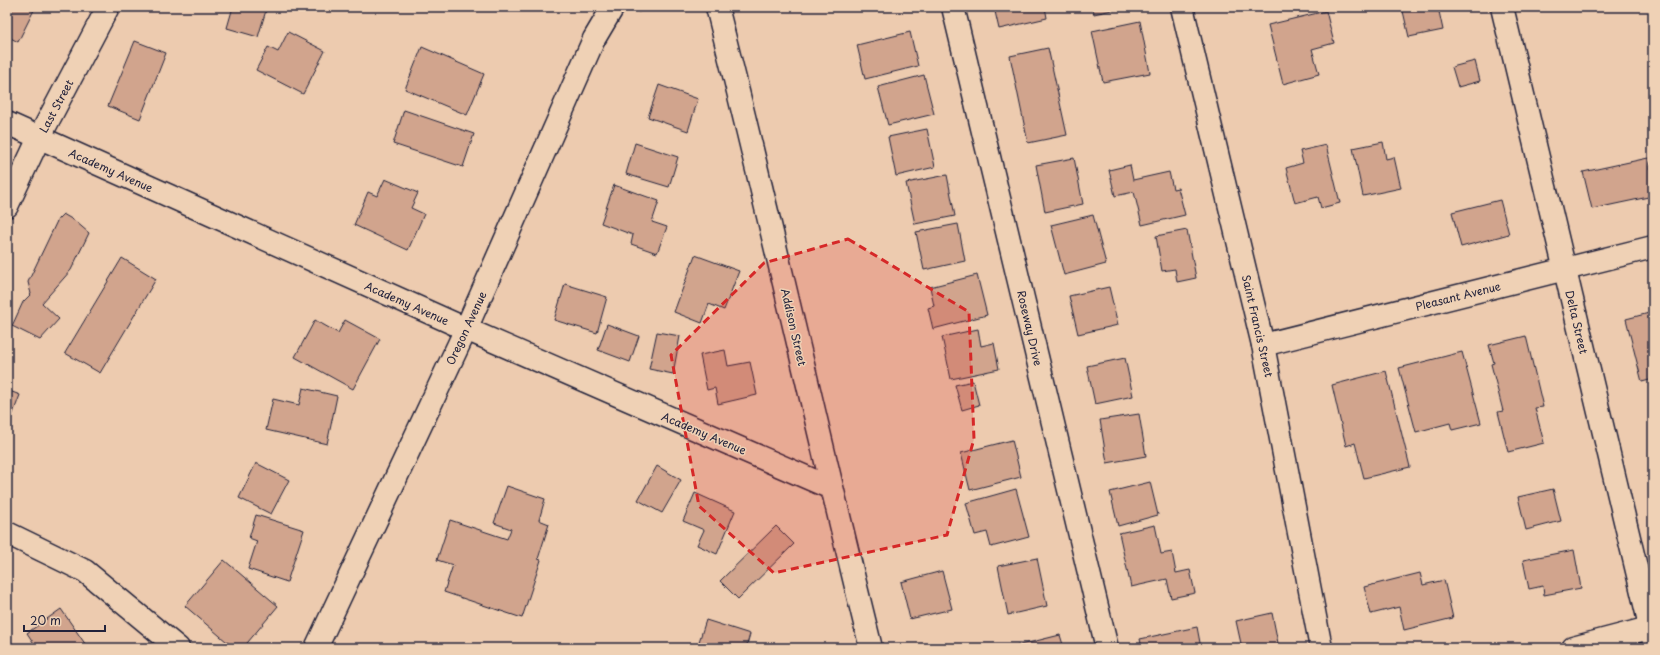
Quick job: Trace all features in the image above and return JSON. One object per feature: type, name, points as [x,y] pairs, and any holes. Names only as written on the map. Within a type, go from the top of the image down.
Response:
[{"type":"street","name":"Last Street","points":[[7,206],[39,138],[108,7]]},
{"type":"street","name":"Oregon Avenue","points":[[316,648],[466,329],[594,39],[613,7]]},
{"type":"street","name":"Addison Street","points":[[717,7],[749,132],[831,488],[871,648]]},
{"type":"street","name":"Roseway Drive","points":[[953,7],[1107,648]]},
{"type":"street","name":"Saint Francis Street","points":[[1182,7],[1263,345],[1321,648]]},
{"type":"street","name":"Delta Street","points":[[1502,7],[1652,631]]},
{"type":"street","name":"Academy Avenue","points":[[7,123],[466,329],[831,488]]},
{"type":"street","name":"Pleasant Avenue","points":[[1263,345],[1653,247]]},
{"type":"street","points":[[7,533],[85,571],[178,648]]},
{"type":"street","points":[[1573,648],[1652,631]]},
{"type":"highlighted area","points":[[848,239],[969,312],[974,439],[947,535],[774,573],[699,506],[671,355],[764,263]]},
{"type":"building","points":[[7,7],[29,7],[34,10],[18,42],[7,36]]},
{"type":"building","points":[[233,7],[267,7],[258,37],[227,28]]},
{"type":"building","points":[[994,7],[1045,7],[1047,18],[999,29]]},
{"type":"building","points":[[1093,7],[1126,7],[1094,14]]},
{"type":"building","points":[[1402,7],[1438,7],[1443,30],[1409,37]]},
{"type":"building","points":[[1326,11],[1334,43],[1312,49],[1319,74],[1283,84],[1268,25]]},
{"type":"building","points":[[1140,21],[1150,73],[1103,82],[1092,31]]},
{"type":"building","points":[[288,32],[325,51],[303,94],[256,70],[268,47],[278,52]]},
{"type":"building","points":[[910,32],[918,66],[865,79],[857,45]]},
{"type":"building","points":[[135,41],[166,53],[140,119],[108,106]]},
{"type":"building","points":[[422,47],[484,74],[467,115],[405,89]]},
{"type":"building","points":[[1048,48],[1067,135],[1028,143],[1010,56]]},
{"type":"building","points":[[1475,61],[1480,81],[1458,87],[1452,67]]},
{"type":"building","points":[[924,75],[934,114],[888,125],[878,87]]},
{"type":"building","points":[[659,85],[698,99],[688,131],[648,117]]},
{"type":"building","points":[[404,110],[474,134],[463,167],[393,144]]},
{"type":"building","points":[[927,129],[935,167],[896,176],[888,137]]},
{"type":"building","points":[[1383,142],[1386,159],[1394,157],[1401,188],[1363,196],[1353,148]]},
{"type":"building","points":[[635,143],[678,157],[669,187],[626,174]]},
{"type":"building","points":[[1326,145],[1340,203],[1321,208],[1318,197],[1295,203],[1286,168],[1303,163],[1300,151]]},
{"type":"building","points":[[1074,158],[1083,204],[1045,212],[1036,165]]},
{"type":"building","points":[[1648,158],[1653,179],[1653,196],[1592,209],[1583,172]]},
{"type":"building","points":[[1130,165],[1133,180],[1169,172],[1173,189],[1178,188],[1185,215],[1142,225],[1134,192],[1115,196],[1109,170]]},
{"type":"building","points":[[947,175],[955,216],[915,224],[906,183]]},
{"type":"building","points":[[385,179],[418,193],[411,208],[424,214],[408,250],[354,225],[368,192],[377,196]]},
{"type":"building","points":[[614,185],[659,201],[652,222],[667,227],[657,253],[631,244],[633,235],[601,223]]},
{"type":"building","points":[[1500,200],[1509,234],[1461,247],[1452,212]]},
{"type":"building","points":[[63,214],[75,221],[89,233],[71,270],[42,303],[59,319],[40,340],[12,326],[23,302],[31,294],[28,282],[58,219]]},
{"type":"building","points":[[1093,215],[1106,264],[1064,275],[1051,225]]},
{"type":"building","points":[[958,224],[965,261],[924,270],[916,232]]},
{"type":"building","points":[[1187,230],[1196,278],[1177,282],[1175,269],[1162,271],[1156,236]]},
{"type":"building","points":[[695,255],[739,271],[724,310],[709,304],[702,323],[674,312]]},
{"type":"building","points":[[122,258],[156,279],[100,373],[65,353]]},
{"type":"building","points":[[977,275],[987,315],[933,329],[928,308],[934,306],[930,287]]},
{"type":"building","points":[[565,284],[607,297],[597,333],[554,320]]},
{"type":"building","points":[[1109,287],[1118,325],[1078,334],[1069,296]]},
{"type":"building","points":[[1653,312],[1653,379],[1642,382],[1626,319]]},
{"type":"building","points":[[315,320],[338,333],[345,320],[380,339],[353,389],[295,357]]},
{"type":"building","points":[[607,324],[639,336],[630,362],[598,350]]},
{"type":"building","points":[[978,329],[981,346],[994,343],[999,369],[951,379],[942,337]]},
{"type":"building","points":[[657,332],[680,336],[673,374],[649,369]]},
{"type":"building","points":[[1526,336],[1543,407],[1535,408],[1544,443],[1508,452],[1498,412],[1503,411],[1491,364],[1494,363],[1489,345]]},
{"type":"building","points":[[725,350],[728,366],[750,362],[757,395],[718,404],[715,388],[707,390],[700,355]]},
{"type":"building","points":[[1462,352],[1481,423],[1452,430],[1450,423],[1416,432],[1399,368]]},
{"type":"building","points":[[1125,358],[1133,396],[1095,404],[1087,366]]},
{"type":"building","points":[[1386,371],[1410,467],[1364,478],[1355,443],[1346,446],[1332,385]]},
{"type":"building","points":[[973,381],[979,405],[962,410],[955,385]]},
{"type":"building","points":[[303,388],[337,396],[327,444],[266,430],[273,399],[299,405]]},
{"type":"building","points":[[7,390],[20,395],[7,429]]},
{"type":"building","points":[[1139,414],[1146,456],[1107,463],[1100,420]]},
{"type":"building","points":[[1012,440],[1021,477],[970,490],[961,453]]},
{"type":"building","points":[[256,463],[289,480],[271,514],[239,498]]},
{"type":"building","points":[[657,466],[681,480],[662,513],[638,500]]},
{"type":"building","points":[[1150,482],[1158,515],[1118,526],[1110,492]]},
{"type":"building","points":[[507,486],[545,499],[539,520],[549,524],[538,559],[541,560],[522,618],[444,592],[453,565],[437,560],[450,520],[507,539],[511,529],[494,523]]},
{"type":"building","points":[[1016,489],[1029,537],[991,547],[987,532],[975,535],[966,503]]},
{"type":"building","points":[[1553,489],[1561,521],[1526,530],[1518,497]]},
{"type":"building","points":[[695,493],[735,511],[717,554],[697,545],[704,530],[683,521]]},
{"type":"building","points":[[256,515],[304,530],[287,582],[248,569],[257,541],[249,538]]},
{"type":"building","points":[[1155,525],[1161,554],[1172,552],[1176,573],[1190,570],[1195,593],[1171,598],[1167,579],[1131,587],[1119,533]]},
{"type":"building","points":[[776,526],[794,544],[738,599],[720,581]]},
{"type":"building","points":[[1574,550],[1581,588],[1544,595],[1543,586],[1529,589],[1523,560]]},
{"type":"building","points":[[1037,558],[1047,606],[1008,615],[998,566]]},
{"type":"building","points":[[224,560],[278,606],[243,648],[234,648],[185,606]]},
{"type":"building","points":[[942,571],[952,609],[910,619],[901,582]]},
{"type":"building","points":[[1420,573],[1423,585],[1444,580],[1453,618],[1404,630],[1399,607],[1371,614],[1364,587]]},
{"type":"building","points":[[61,609],[88,648],[37,648],[27,633]]},
{"type":"building","points":[[1272,613],[1279,648],[1242,648],[1236,621]]},
{"type":"building","points":[[706,620],[750,634],[746,648],[697,648]]},
{"type":"building","points":[[1197,627],[1201,648],[1142,648],[1140,639]]},
{"type":"building","points":[[1060,635],[1064,648],[1008,648]]}]
